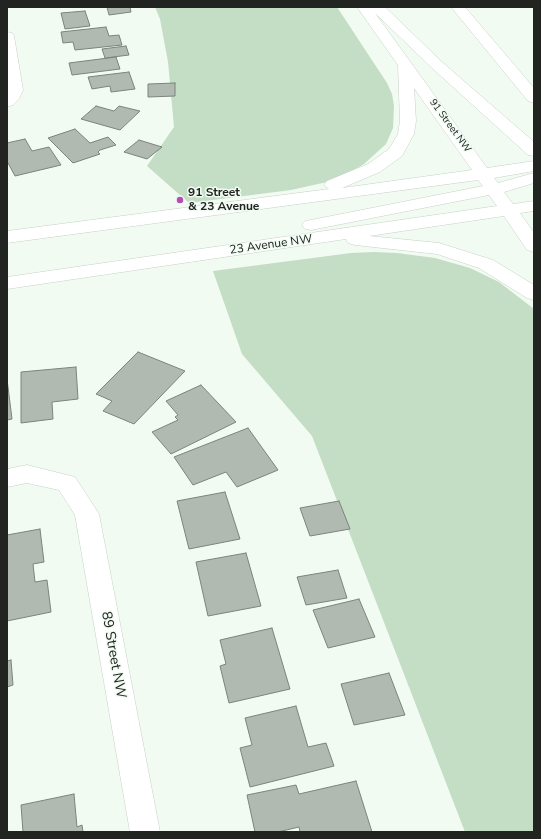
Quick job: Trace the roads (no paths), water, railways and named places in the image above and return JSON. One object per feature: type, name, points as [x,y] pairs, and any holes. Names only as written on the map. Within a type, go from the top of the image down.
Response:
[{"type":"main road","name":"91 Street NW","points":[[364,7],[534,246]]},
{"type":"main road","points":[[377,7],[437,65],[534,151]]},
{"type":"main road","points":[[458,7],[534,98]]},
{"type":"main road","points":[[7,36],[15,84],[15,90],[7,102]]},
{"type":"main road","points":[[500,57],[534,85]]},
{"type":"main road","points":[[297,198],[374,168],[396,152],[406,134],[408,121],[405,65]]},
{"type":"main road","points":[[7,237],[484,174],[534,166]]},
{"type":"main road","points":[[484,174],[516,184],[534,194]]},
{"type":"main road","points":[[15,282],[494,189],[534,178]]},
{"type":"main road","points":[[508,210],[534,198]]},
{"type":"main road","name":"23 Avenue NW","points":[[15,282],[534,206]]},
{"type":"main road","points":[[334,236],[388,244],[439,249],[486,264],[534,294]]},
{"type":"main road","name":"89 Street NW","points":[[7,478],[26,474],[67,483],[87,514],[145,832]]},
{"type":"place","name":"91 Street & 23 Avenue","points":[[180,200]]}]
